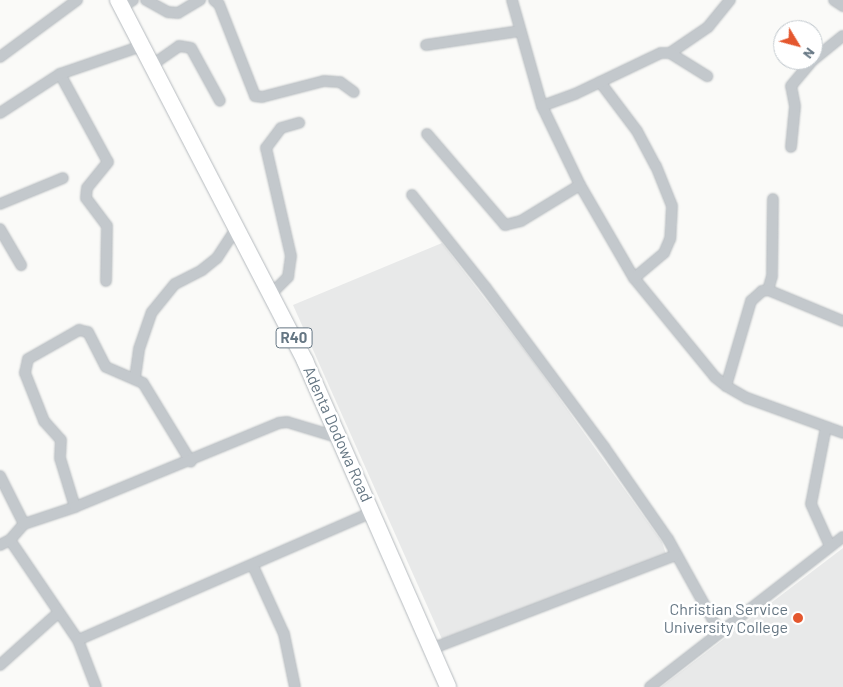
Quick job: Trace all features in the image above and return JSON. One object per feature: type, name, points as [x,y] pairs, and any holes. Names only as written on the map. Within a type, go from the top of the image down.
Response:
[{"type":"main road","name":"Adenta Dodowa Road","points":[[124,2],[142,46],[236,229],[272,293],[341,438],[448,687]]},
{"type":"street","points":[[0,57],[77,0]]},
{"type":"street","points":[[146,0],[168,12],[178,13],[200,0]]},
{"type":"street","points":[[214,0],[219,4],[255,96],[262,97],[324,81],[340,82],[354,92]]},
{"type":"street","points":[[512,0],[542,106],[580,185],[634,278],[715,378],[747,398],[843,433]]},
{"type":"street","points":[[542,106],[600,82],[655,55],[670,53],[708,26],[730,0]]},
{"type":"street","points":[[834,0],[843,6]]},
{"type":"street","points":[[426,45],[520,32]]},
{"type":"street","points":[[823,52],[843,36]]},
{"type":"street","points":[[0,113],[60,74],[142,46]]},
{"type":"street","points":[[152,65],[180,46],[191,48],[220,101]]},
{"type":"street","points":[[670,53],[707,76]]},
{"type":"street","points":[[791,146],[795,106],[792,86],[805,70]]},
{"type":"street","points":[[60,74],[108,162],[88,188],[86,198],[107,226],[106,281]]},
{"type":"street","points":[[600,82],[637,131],[656,166],[672,206],[670,239],[664,253],[634,278]]},
{"type":"street","points":[[272,293],[288,277],[291,256],[266,148],[281,128],[299,123]]},
{"type":"street","points":[[427,134],[505,225],[521,221],[580,185]]},
{"type":"street","points":[[0,204],[63,178]]},
{"type":"street","points":[[412,196],[486,288],[604,448],[668,539],[720,633]]},
{"type":"street","points":[[768,290],[772,276],[773,199]]},
{"type":"street","points":[[0,229],[21,265]]},
{"type":"street","points":[[135,378],[142,340],[152,312],[175,284],[202,270],[217,258],[236,229]]},
{"type":"street","points":[[726,386],[751,301],[757,294],[768,290],[843,321]]},
{"type":"street","points":[[75,507],[60,458],[61,440],[44,421],[25,373],[28,360],[79,330],[88,332],[106,367],[135,378],[154,398],[191,462]]},
{"type":"street","points":[[0,545],[10,540],[24,524],[75,507],[287,422],[341,438]]},
{"type":"street","points":[[826,427],[811,504],[830,546]]},
{"type":"street","points":[[0,476],[24,524]]},
{"type":"street","points":[[78,640],[253,566],[373,512]]},
{"type":"street","points":[[650,687],[843,537]]},
{"type":"street","points":[[10,540],[78,640],[96,687]]},
{"type":"street","points":[[431,649],[676,556]]},
{"type":"street","points":[[253,566],[284,634],[292,686]]},
{"type":"street","points":[[0,666],[58,612]]},
{"type":"shaded area","points":[[442,243],[532,360],[662,542],[666,554],[442,639],[293,305]]},
{"type":"shaded area","name":"Christian Service University College","points":[[843,548],[843,687],[661,687]]},
{"type":"place","name":"Christian Service University College","points":[[798,618]]}]
